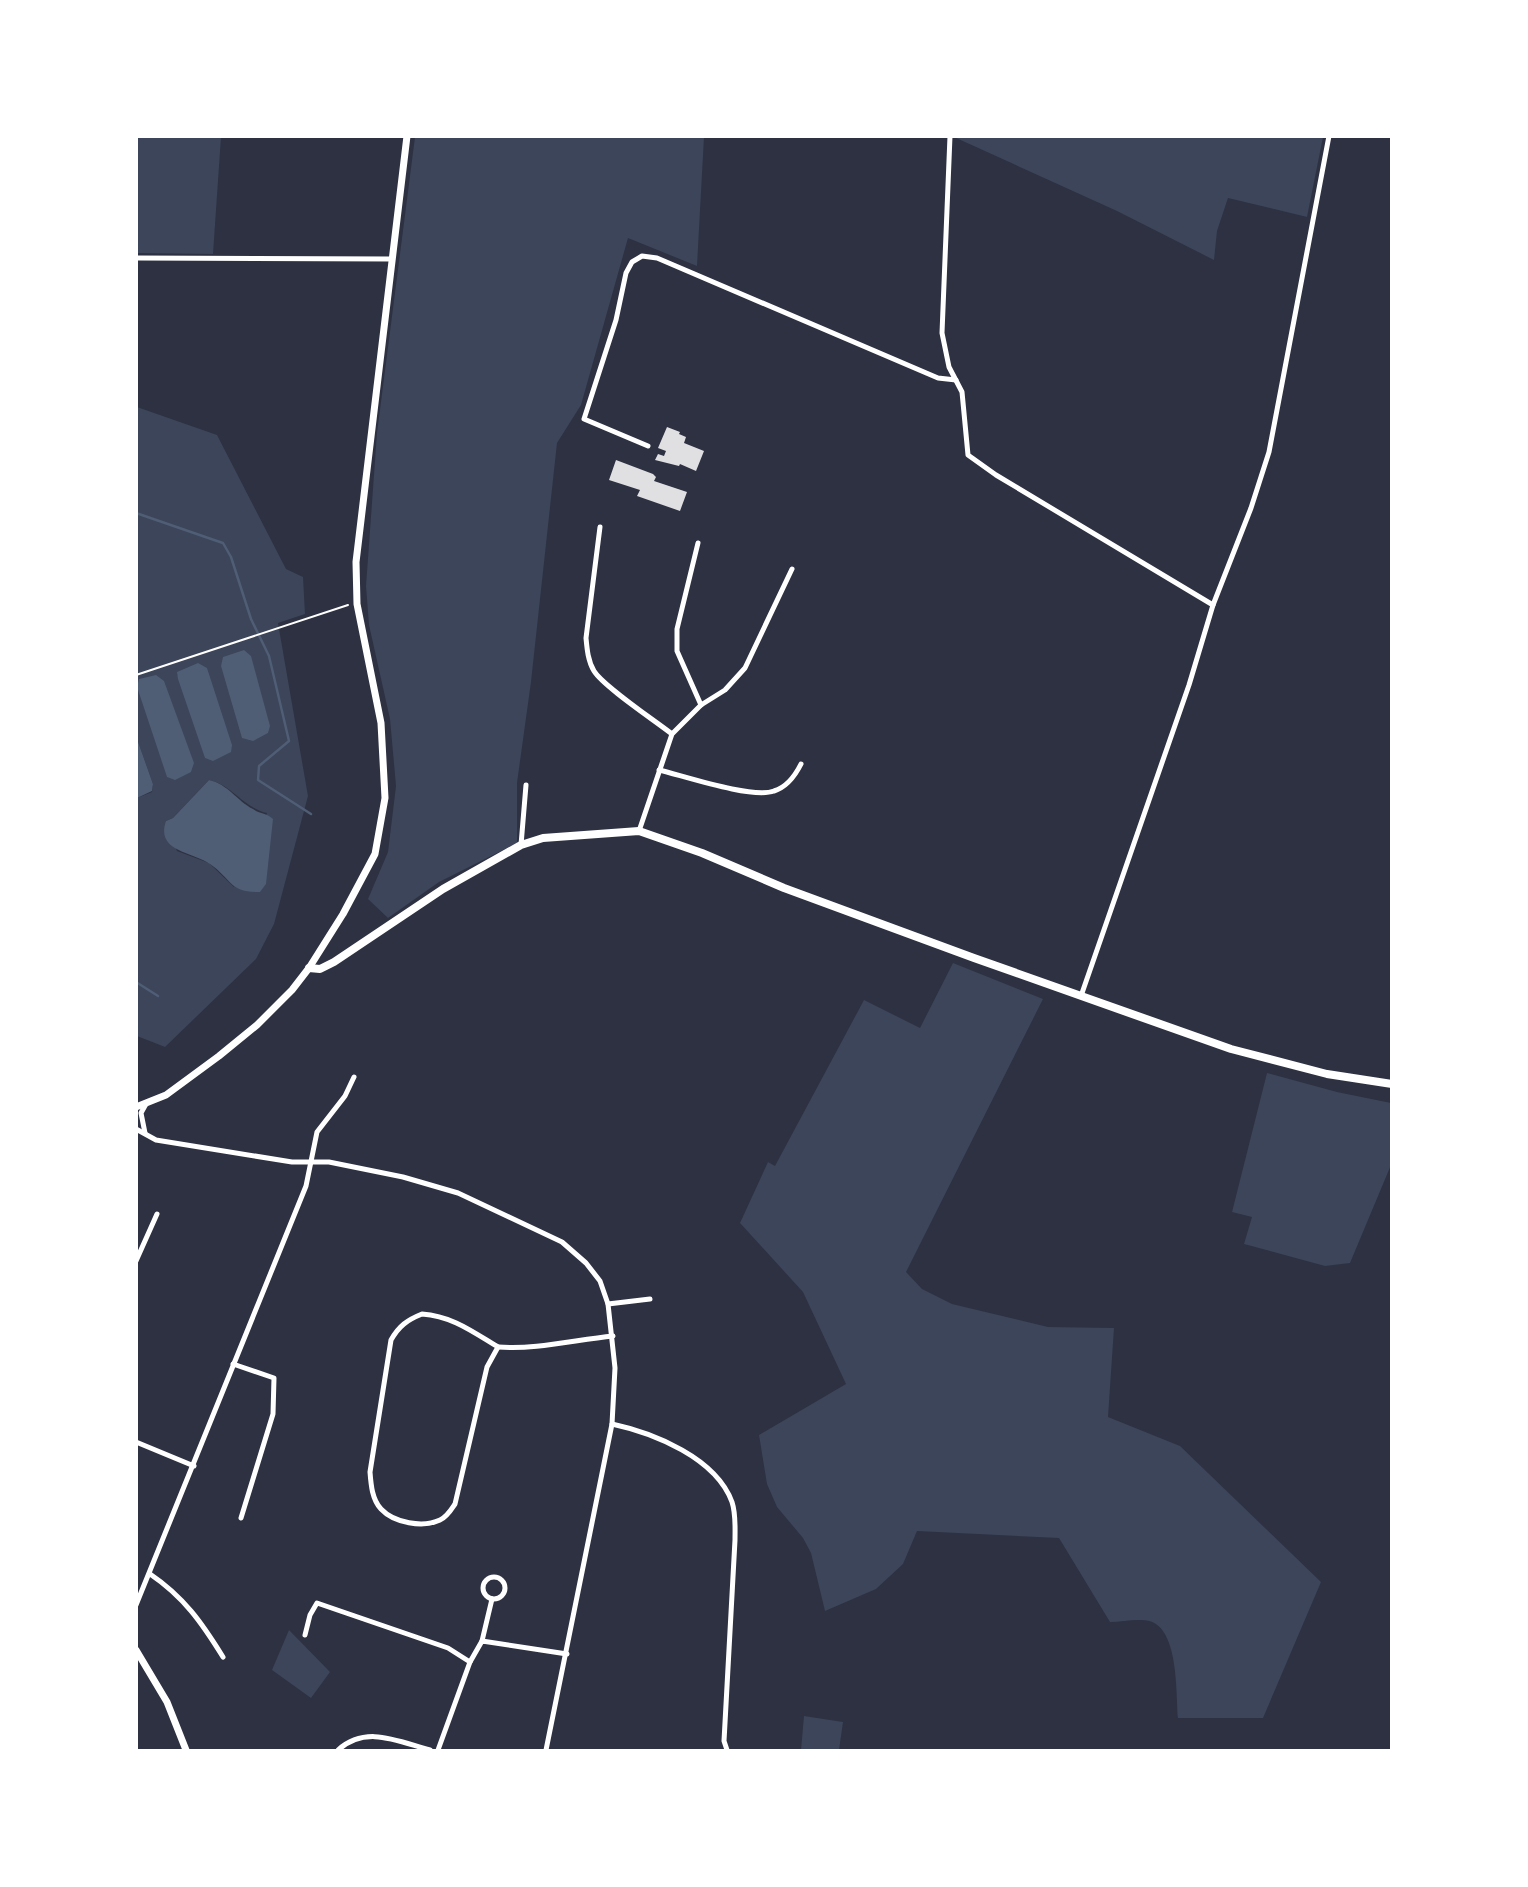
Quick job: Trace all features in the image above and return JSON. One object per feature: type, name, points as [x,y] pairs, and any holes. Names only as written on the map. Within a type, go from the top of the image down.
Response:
[{"type":"main road","points":[[309,968],[320,969],[334,962],[443,889],[521,845],[543,838],[639,831],[974,958],[1231,1049],[1327,1074],[1391,1084]]},
{"type":"street","points":[[136,1107],[166,1095],[219,1056],[284,999],[309,968],[343,914],[375,854],[385,798],[381,723],[357,604],[356,562],[407,136]]},
{"type":"street","points":[[950,136],[942,316],[950,371],[962,392],[968,456],[1213,606]]},
{"type":"street","points":[[1082,996],[1189,685],[1213,606],[1251,508],[1269,452],[1329,136]]},
{"type":"street","points":[[648,446],[584,419],[616,320],[626,273],[632,262],[642,256],[657,258],[938,378],[956,380]]},
{"type":"street","points":[[136,258],[392,260]]},
{"type":"street","points":[[600,527],[586,638],[587,655],[594,672],[672,734]]},
{"type":"street","points":[[698,542],[677,629],[677,651],[701,705]]},
{"type":"street","points":[[639,831],[672,734],[701,705],[725,690],[745,668],[792,569]]},
{"type":"street","points":[[659,770],[750,792],[772,792],[785,786],[801,764]]},
{"type":"street","points":[[521,845],[526,785]]},
{"type":"street","points":[[136,1605],[306,1186],[317,1132],[345,1096],[355,1077]]},
{"type":"street","points":[[145,1133],[141,1113],[146,1104]]},
{"type":"street","points":[[136,1129],[156,1140],[258,1157],[329,1162],[442,1188],[562,1242],[586,1263],[600,1281],[608,1304],[613,1336],[615,1380],[612,1424],[546,1751]]},
{"type":"street","points":[[136,1261],[157,1214]]},
{"type":"street","points":[[608,1304],[650,1299]]},
{"type":"street","points":[[498,1347],[487,1367],[458,1493],[449,1513],[441,1520],[421,1523],[395,1518],[382,1510],[374,1498],[370,1472],[391,1340],[398,1328],[409,1319],[422,1314],[436,1315],[463,1325],[498,1347],[520,1349],[613,1336]]},
{"type":"street","points":[[233,1364],[274,1378],[273,1414],[242,1518]]},
{"type":"street","points":[[612,1424],[672,1443],[695,1458],[718,1480],[732,1503],[735,1519],[724,1741],[727,1751]]},
{"type":"street","points":[[136,1442],[194,1466]]},
{"type":"street","points":[[150,1574],[176,1592],[223,1657]]},
{"type":"street","points":[[496,1577],[504,1584],[505,1591],[500,1597],[492,1598],[484,1592],[483,1586],[486,1580],[496,1577]]},
{"type":"street","points":[[438,1751],[470,1662],[482,1641],[492,1598]]},
{"type":"street","points":[[305,1635],[310,1615],[317,1603],[449,1647],[470,1662]]},
{"type":"street","points":[[482,1641],[567,1654]]},
{"type":"street","points":[[136,1650],[167,1702],[186,1751]]},
{"type":"street","points":[[338,1751],[358,1737],[368,1736],[430,1751]]},
{"type":"path","points":[[136,675],[357,604]]},
{"type":"shaded area","points":[[137,136],[221,137],[213,254],[137,253]]},
{"type":"shaded area","points":[[415,137],[704,137],[697,266],[628,238],[581,405],[557,443],[531,682],[517,783],[517,843],[439,882],[388,918],[368,899],[388,852],[396,786],[390,719],[369,625],[366,586],[377,433]]},
{"type":"shaded area","points":[[954,137],[1323,137],[1307,217],[1228,198],[1217,231],[1214,260],[1117,211]]},
{"type":"shaded area","points":[[137,407],[217,435],[286,569],[303,577],[305,614],[278,623],[308,796],[274,924],[256,959],[165,1047],[137,1036],[137,798],[152,792],[153,784],[136,736]],"holes":[[[209,780],[251,806],[267,813],[234,887],[209,863],[177,851],[166,821],[173,818]]]},
{"type":"shaded area","points":[[244,650],[251,656],[270,726],[268,733],[253,741],[242,738],[221,666],[223,657]]},
{"type":"shaded area","points":[[198,663],[207,668],[232,745],[231,752],[213,761],[205,758],[178,679],[177,672]]},
{"type":"shaded area","points":[[156,675],[164,681],[194,763],[191,772],[175,780],[167,777],[137,687],[139,679]]},
{"type":"shaded area","points":[[136,736],[153,784],[152,791],[137,798]]},
{"type":"shaded area","points":[[209,780],[222,785],[247,806],[273,819],[266,884],[260,892],[236,888],[210,864],[178,850],[166,839],[166,821],[173,818]]},
{"type":"shaded area","points":[[953,963],[1043,999],[906,1272],[922,1289],[952,1304],[1048,1327],[1114,1328],[1108,1417],[1180,1446],[1321,1582],[1263,1718],[1178,1718],[1174,1663],[1166,1636],[1159,1626],[1149,1621],[1110,1622],[1059,1538],[917,1531],[903,1564],[876,1589],[825,1611],[811,1553],[803,1538],[777,1507],[767,1484],[759,1435],[846,1384],[803,1292],[740,1223],[768,1162],[775,1166],[864,1000],[920,1028]]},
{"type":"shaded area","points":[[1267,1073],[1391,1103],[1391,1165],[1350,1263],[1325,1266],[1244,1244],[1252,1217],[1232,1212]]},
{"type":"shaded area","points":[[289,1630],[330,1672],[311,1698],[272,1670]]},
{"type":"shaded area","points":[[804,1716],[843,1722],[839,1750],[801,1750]]},
{"type":"building","points":[[667,427],[686,437],[684,443],[704,451],[696,471],[680,464],[679,466],[655,460],[658,454],[664,456],[666,451],[658,448]]},
{"type":"building","points":[[616,460],[653,474],[656,477],[654,481],[687,492],[680,511],[637,496],[640,490],[609,480]]},
{"type":"waterway","points":[[136,513],[223,543],[231,557],[251,619],[269,656],[289,741],[259,766],[258,780],[311,814]]},
{"type":"waterway","points":[[136,982],[158,996]]}]
